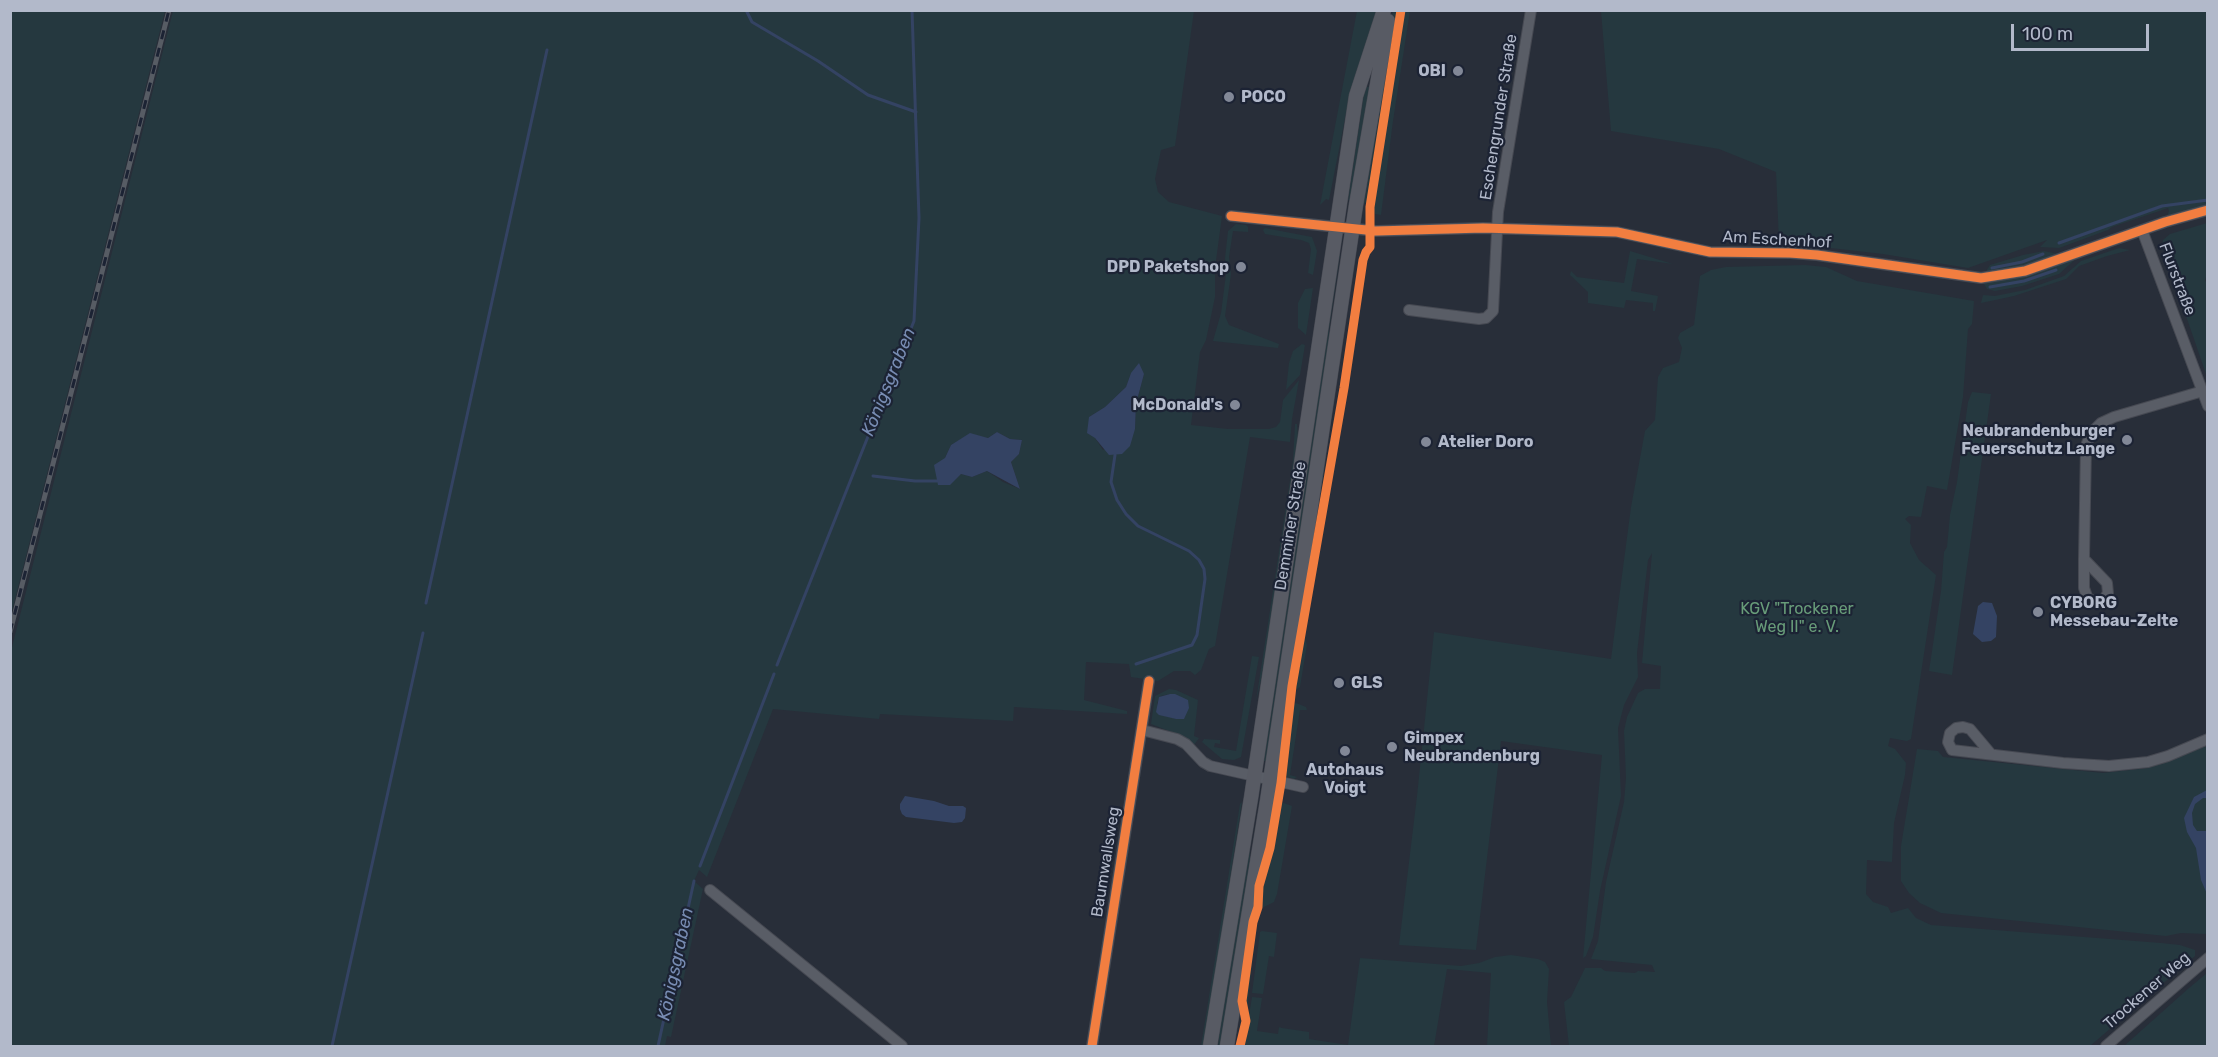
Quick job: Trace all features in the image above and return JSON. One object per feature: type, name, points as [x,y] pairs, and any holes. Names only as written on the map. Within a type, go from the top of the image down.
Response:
[{"type":"main road","name":"Demminer Straße","points":[[1210,1047],[1254,777],[1356,96],[1384,10]]},
{"type":"main road","name":"Demminer Straße","points":[[1227,1047],[1270,781],[1371,112],[1390,10]]},
{"type":"street","name":"Eschengrunder Straße","points":[[1409,310],[1479,319],[1489,317],[1493,309],[1498,212],[1531,10]]},
{"type":"street","name":"Am Eschenhof","points":[[1335,227],[1389,231],[1498,229],[1617,232],[1710,252],[1808,254],[1981,278],[2025,271],[2142,230],[2208,210]]},
{"type":"street","points":[[1232,216],[1335,227]]},
{"type":"street","name":"Flurstraße","points":[[2142,230],[2208,406]]},
{"type":"street","points":[[2084,559],[2086,446],[2091,433],[2101,423],[2114,417],[2203,391]]},
{"type":"street","name":"Baumwallsweg","points":[[1092,1047],[1149,681]]},
{"type":"street","points":[[1142,730],[1177,739],[1186,744],[1210,766],[1303,787]]},
{"type":"street","points":[[1991,754],[2109,766],[2148,762],[2208,740]]},
{"type":"street","points":[[710,890],[902,1047]]},
{"type":"street","name":"Trockener Weg","points":[[2106,1047],[2208,958]]},
{"type":"green space","points":[[10,11],[165,11],[11,615],[10,615]]},
{"type":"green space","points":[[173,11],[1194,11],[1175,146],[1161,150],[1155,179],[1158,192],[1169,202],[1222,216],[1215,268],[1215,297],[1206,340],[1200,352],[1191,425],[1228,429],[1276,427],[1280,422],[1283,400],[1299,380],[1290,442],[1250,437],[1215,646],[1209,649],[1201,670],[1195,675],[1190,671],[1174,671],[1158,681],[1131,677],[1129,664],[1086,662],[1084,700],[1127,711],[1127,714],[1014,707],[1013,721],[880,714],[879,719],[773,709],[707,877],[699,870],[694,881],[703,889],[671,1037],[667,1036],[665,1046],[11,1046],[11,651]],"holes":[[[1131,373],[1144,374],[1136,404],[1135,429],[1103,450],[1095,438],[1089,417],[1105,407],[1126,387]],[[997,432],[1010,439],[1022,440],[1019,454],[1011,462],[1020,489],[1003,482],[987,471],[972,477],[961,474],[950,484],[945,458],[951,445],[970,434],[988,438]]]},
{"type":"green space","points":[[1357,11],[1381,11],[1350,93],[1329,200],[1326,199],[1320,205]]},
{"type":"green space","points":[[1393,11],[1399,11],[1370,199],[1364,204],[1364,193]]},
{"type":"green space","points":[[1403,11],[1410,11],[1381,215],[1375,214],[1373,209]]},
{"type":"green space","points":[[1601,11],[2207,11],[2207,205],[2167,216],[2168,208],[2059,248],[2040,247],[2047,240],[1968,268],[1883,254],[1779,242],[1776,172],[1719,149],[1611,131]]},
{"type":"green space","points":[[1365,86],[1370,90],[1352,200],[1348,200]]},
{"type":"green space","points":[[2207,223],[2208,272],[2205,280],[2208,286],[2207,377],[2162,246],[2163,240],[2170,234]]},
{"type":"green space","points":[[1236,224],[1246,225],[1248,232],[1233,231],[1229,257],[1231,274],[1225,316],[1229,325],[1279,344],[1278,348],[1213,341],[1221,313],[1228,231]]},
{"type":"green space","points":[[1265,228],[1312,237],[1317,251],[1313,275],[1308,273],[1311,249],[1309,243],[1265,234],[1263,230]]},
{"type":"green space","points":[[2119,248],[2130,250],[2079,266],[2066,279],[2014,296],[1981,303],[1983,295],[1995,296],[2025,290],[2064,276],[2081,261]]},
{"type":"green space","points":[[1630,251],[1673,264],[1637,259],[1631,291],[1658,296],[1655,311],[1653,311],[1653,303],[1626,300],[1624,308],[1588,303],[1588,292],[1570,275],[1571,271],[1577,277],[1624,283]]},
{"type":"green space","points":[[2044,251],[2058,254],[2022,267],[1985,273],[1990,265]]},
{"type":"green space","points":[[1336,255],[1340,255],[1329,330],[1328,358],[1266,761],[1263,761],[1271,716],[1272,687]]},
{"type":"green space","points":[[2079,256],[2059,274],[2022,286],[1995,291],[1987,289],[1984,284],[2027,275]]},
{"type":"green space","name":"KGV \"Trockener Weg II\" e. V.","points":[[1805,265],[1826,267],[1857,281],[1974,301],[1972,324],[1968,329],[1963,397],[1947,490],[1927,486],[1921,517],[1909,516],[1905,519],[1911,525],[1910,543],[1919,560],[1936,575],[1911,739],[1907,741],[1890,738],[1888,746],[1895,749],[1906,763],[1894,823],[1892,862],[1867,860],[1866,894],[1873,902],[1888,907],[1891,913],[1908,908],[1916,918],[1931,925],[2161,943],[2180,945],[2195,950],[2195,956],[2090,1046],[1569,1046],[1564,1002],[1571,997],[1585,968],[1635,973],[1638,971],[1655,972],[1652,965],[1591,959],[1598,941],[1606,882],[1624,802],[1626,778],[1624,731],[1627,717],[1638,693],[1645,689],[1660,689],[1661,666],[1642,663],[1652,553],[1648,560],[1637,653],[1638,677],[1624,705],[1618,728],[1621,796],[1600,891],[1593,937],[1586,956],[1583,958],[1602,755],[1501,741],[1476,950],[1399,945],[1434,632],[1611,659],[1631,507],[1645,431],[1655,420],[1658,377],[1663,368],[1679,362],[1682,348],[1678,338],[1680,333],[1694,325],[1700,276],[1711,270],[1726,267]]},
{"type":"green space","points":[[1313,288],[1306,335],[1298,328],[1298,303],[1305,289]]},
{"type":"green space","points":[[1302,344],[1305,345],[1300,375],[1286,390],[1289,363],[1293,351]]},
{"type":"green space","points":[[1972,392],[1991,394],[1952,675],[1929,671],[1941,591],[1944,552],[1947,547],[1968,402]]},
{"type":"green space","points":[[1295,424],[1297,424],[1298,438],[1262,676],[1256,701],[1293,461]]},
{"type":"green space","points":[[1304,636],[1307,645],[1300,687],[1297,689],[1293,686],[1301,637]]},
{"type":"green space","points":[[1252,656],[1259,657],[1241,757],[1234,760],[1222,759],[1202,742],[1204,739],[1220,740],[1220,744],[1215,743],[1214,747],[1236,751]]},
{"type":"green space","points":[[1169,689],[1198,700],[1194,736],[1199,738],[1194,745],[1187,738],[1151,724],[1155,696]],"holes":[[[1170,694],[1177,719],[1162,715],[1157,703],[1161,696]]]},
{"type":"green space","points":[[1293,704],[1306,707],[1307,710],[1300,710],[1290,775],[1297,777],[1294,779],[1284,776],[1284,767]]},
{"type":"green space","points":[[2207,746],[2207,934],[2181,933],[2166,936],[1941,913],[1920,903],[1901,881],[1901,846],[1917,749],[1938,751],[1943,757],[2103,773],[2148,768]]},
{"type":"green space","points":[[1242,802],[1204,1046],[1201,1046],[1240,804]]},
{"type":"green space","points":[[1281,802],[1292,806],[1277,894],[1274,902],[1262,908],[1260,905],[1262,885],[1273,848]]},
{"type":"green space","points":[[1250,840],[1250,859],[1221,1046],[1218,1046],[1221,1014]]},
{"type":"green space","points":[[1256,916],[1257,918],[1247,1010],[1244,1000]]},
{"type":"green space","points":[[1260,932],[1277,933],[1274,957],[1269,956],[1263,994],[1252,993]]},
{"type":"green space","points":[[1511,955],[1538,959],[1545,962],[1549,969],[1547,1002],[1551,1046],[1487,1046],[1491,973],[1447,969],[1434,1046],[1244,1046],[1252,997],[1262,998],[1257,1031],[1278,1034],[1279,1027],[1309,1032],[1309,1039],[1348,1045],[1360,958],[1461,966]]},
{"type":"green space","points":[[2207,973],[2207,1046],[2124,1046],[2189,988]]},
{"type":"water","points":[[1139,363],[1144,374],[1136,404],[1135,429],[1130,446],[1122,454],[1109,455],[1095,438],[1087,433],[1089,417],[1105,407],[1126,387],[1131,373]]},
{"type":"water","points":[[997,432],[1010,439],[1022,440],[1019,454],[1011,462],[1020,489],[987,471],[972,477],[961,474],[950,485],[938,485],[934,465],[945,458],[951,445],[970,433],[988,438]]},
{"type":"water","points":[[1983,602],[1992,603],[1997,616],[1996,637],[1991,641],[1982,642],[1973,634],[1978,606]]},
{"type":"water","points":[[1170,694],[1188,700],[1189,708],[1184,719],[1159,715],[1156,712],[1159,697]]},
{"type":"water","points":[[2207,790],[2207,798],[2195,804],[2192,813],[2193,825],[2197,831],[2207,831],[2207,894],[2201,880],[2196,848],[2187,832],[2184,818],[2194,797]]},
{"type":"water","points":[[905,796],[949,806],[963,806],[966,808],[965,818],[962,822],[954,823],[906,817],[900,809]]},
{"type":"waterway","points":[[746,10],[752,22],[818,61],[868,95],[916,112]]},
{"type":"waterway","name":"Königsgraben","points":[[777,665],[914,321],[919,218],[912,10]]},
{"type":"waterway","points":[[426,603],[547,50]]},
{"type":"waterway","points":[[2059,243],[2162,206],[2208,200]]},
{"type":"waterway","points":[[1992,268],[2022,262],[2043,254]]},
{"type":"waterway","points":[[1990,287],[2024,281],[2056,270]]},
{"type":"waterway","points":[[1115,455],[1111,482],[1117,500],[1126,514],[1138,526],[1189,551],[1199,560],[1204,569],[1205,579],[1197,635],[1192,645],[1136,664]]},
{"type":"waterway","points":[[873,476],[937,481]]},
{"type":"waterway","points":[[332,1046],[423,633]]},
{"type":"waterway","name":"Königsgraben","points":[[700,866],[774,674]]},
{"type":"waterway","name":"Königsgraben","points":[[658,1046],[694,881]]},
{"type":"railway","points":[[10,632],[169,10]]},
{"type":"cycle path","points":[[1240,1046],[1246,1021],[1242,1001],[1253,922],[1258,907],[1259,886],[1270,848],[1281,783],[1292,686],[1344,388],[1363,260],[1370,247],[1370,207],[1401,10]]},
{"type":"cycle path","points":[[1231,216],[1376,231],[1483,228],[1617,232],[1710,252],[1817,255],[1981,278],[2025,271],[2165,222],[2208,210]]},
{"type":"cycle path","points":[[1092,1046],[1149,681]]},
{"type":"place","name":"OBI","points":[[1458,71]]},
{"type":"place","name":"POCO","points":[[1229,97]]},
{"type":"place","name":"DPD Paketshop","points":[[1241,267]]},
{"type":"place","name":"McDonald's","points":[[1235,405]]},
{"type":"place","name":"Neubrandenburger Feuerschutz Lange","points":[[2127,440]]},
{"type":"place","name":"Atelier Doro","points":[[1426,442]]},
{"type":"place","name":"CYBORG Messebau-Zelte","points":[[2038,612]]},
{"type":"place","name":"GLS","points":[[1339,683]]},
{"type":"place","name":"Gimpex Neubrandenburg","points":[[1392,747]]},
{"type":"place","name":"Autohaus Voigt","points":[[1345,751]]}]
